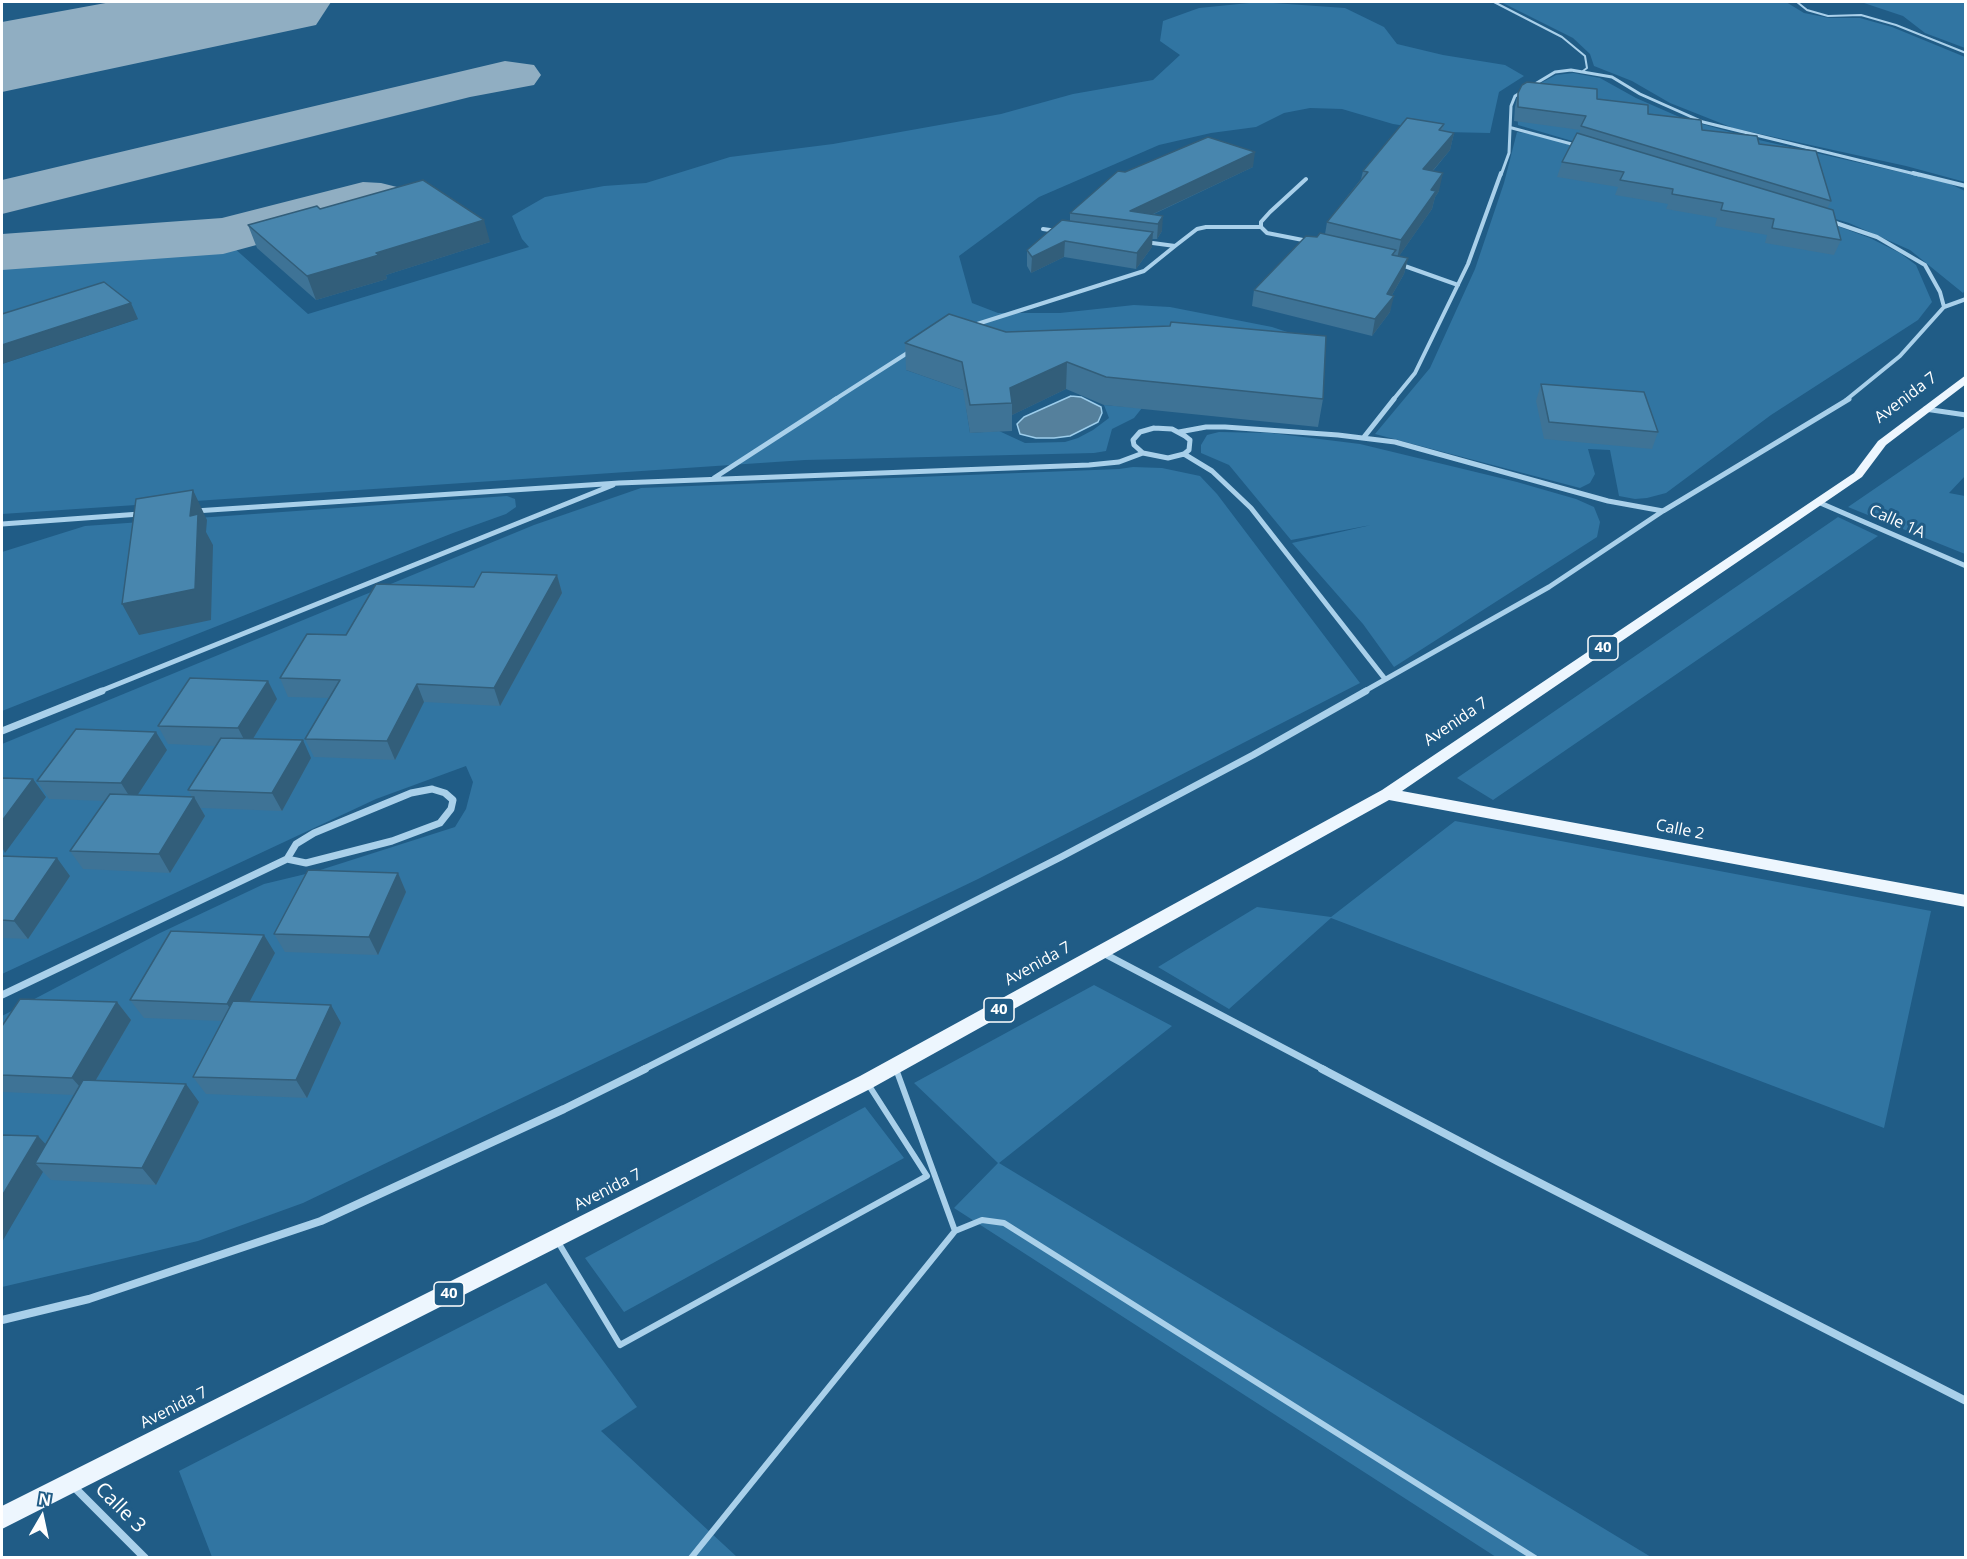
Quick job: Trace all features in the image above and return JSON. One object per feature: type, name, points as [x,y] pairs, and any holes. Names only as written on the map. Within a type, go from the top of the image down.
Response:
[{"type":"main road","name":"Avenida 7","points":[[2,1518],[557,1240],[866,1082],[1387,794],[1858,475],[1882,443],[1965,378]]},
{"type":"main road","name":"Calle 2","points":[[1387,794],[1965,901]]},
{"type":"street","points":[[1364,437],[1415,373],[1458,285],[1509,153],[1512,128],[1511,106],[1515,96],[1555,72],[1583,71],[1612,77],[1650,99],[1704,122],[1965,186]]},
{"type":"street","points":[[1512,128],[1589,149]]},
{"type":"street","points":[[1261,227],[1261,222],[1270,212],[1306,178]]},
{"type":"street","points":[[1825,219],[1877,237],[1925,265],[1940,292],[1944,307]]},
{"type":"street","points":[[970,327],[1144,271],[1197,229],[1261,227],[1267,233],[1316,243]]},
{"type":"street","points":[[1043,229],[1065,232]]},
{"type":"street","points":[[1142,241],[1175,246]]},
{"type":"street","points":[[1393,262],[1458,285]]},
{"type":"street","points":[[2,1320],[89,1299],[321,1221],[564,1109],[844,969],[1253,755],[1549,587],[1663,511],[1855,395],[1900,356],[1944,307],[1965,299]]},
{"type":"street","points":[[713,478],[922,345]]},
{"type":"street","points":[[1924,409],[1965,416]]},
{"type":"street","points":[[1179,432],[1206,427],[1225,427],[1364,437],[1395,442],[1608,501],[1663,511]]},
{"type":"street","points":[[1163,428],[1179,432],[1190,440],[1189,450],[1184,454],[1159,458],[1143,453],[1134,445],[1135,436],[1140,432],[1163,428]]},
{"type":"street","points":[[192,511],[713,478],[1089,465],[1119,462],[1143,453]]},
{"type":"street","points":[[1184,454],[1212,471],[1251,508],[1385,679]]},
{"type":"street","points":[[2,730],[619,483]]},
{"type":"street","name":"Calle 1A","points":[[1818,502],[1965,566]]},
{"type":"street","points":[[2,524],[144,514]]},
{"type":"street","points":[[2,995],[287,859],[296,844],[314,833],[411,793],[432,789],[445,793],[453,800],[451,809],[440,823],[392,841],[306,863],[287,859]]},
{"type":"street","points":[[1102,953],[1500,1162],[1965,1401]]},
{"type":"street","name":"Calle 3","points":[[70,1484],[145,1557]]},
{"type":"lane","points":[[1494,2],[1562,37],[1585,56],[1587,68],[1583,71]]},
{"type":"lane","points":[[1797,2],[1807,10],[1828,16],[1861,15],[1896,25],[1965,53]]},
{"type":"lane","points":[[895,1066],[955,1232]]},
{"type":"lane","points":[[557,1240],[620,1345],[927,1176],[866,1082]]},
{"type":"lane","points":[[691,1557],[955,1232],[982,1220],[1004,1223],[1535,1557]]},
{"type":"shaded area","points":[[1259,2],[1345,8],[1384,27],[1397,44],[1443,55],[1505,65],[1524,76],[1499,92],[1490,133],[1445,132],[1393,124],[1342,109],[1310,108],[1284,113],[1256,127],[1211,133],[1159,145],[1039,197],[959,256],[972,303],[998,313],[1060,313],[1134,305],[1170,307],[1272,327],[1324,344],[906,370],[963,390],[992,396],[966,407],[970,433],[999,431],[1025,443],[1065,442],[1078,438],[1109,418],[1104,405],[1142,408],[1134,418],[1112,429],[1106,451],[805,460],[2,514],[2,364],[138,319],[2,333],[2,255],[184,244],[224,239],[308,314],[529,247],[522,239],[512,216],[545,197],[604,186],[646,183],[730,157],[833,144],[1001,114],[1073,94],[1153,80],[1180,55],[1160,41],[1163,21],[1199,8]]},
{"type":"shaded area","points":[[1501,2],[1786,2],[1804,13],[1829,18],[1860,18],[1892,27],[1965,57],[1965,182],[1906,166],[1733,128],[1670,103],[1632,81],[1594,66],[1590,54],[1573,38]]},
{"type":"shaded area","points":[[1861,2],[1965,2],[1965,48],[1925,33],[1903,16]]},
{"type":"shaded area","points":[[1573,73],[1600,78],[1636,98],[1684,119],[1759,140],[1948,183],[1965,191],[1965,290],[1963,293],[1910,250],[1849,223],[1518,125],[1517,108],[1539,84],[1556,75]]},
{"type":"shaded area","points":[[1517,132],[1537,135],[1821,220],[1870,238],[1900,253],[1916,265],[1932,302],[1918,320],[1771,415],[1666,493],[1647,498],[1635,499],[1619,496],[1610,450],[1588,449],[1595,474],[1590,483],[1580,488],[1375,434],[1430,368],[1475,269],[1504,183]]},
{"type":"shaded area","points":[[1071,396],[1081,397],[1101,407],[1102,413],[1098,422],[1070,436],[1036,438],[1020,434],[1017,424],[1024,417]]},
{"type":"shaded area","points":[[1965,427],[1965,476],[1949,493],[1965,496],[1965,554],[1848,507]]},
{"type":"shaded area","points":[[1219,432],[1271,433],[1360,444],[1517,482],[1576,499],[1594,507],[1600,522],[1597,537],[1394,667],[1363,624],[1292,543],[1371,525],[1291,540],[1229,465],[1201,453],[1201,445],[1207,435]]},
{"type":"shaded area","points":[[1133,467],[1162,468],[1200,476],[1217,494],[1360,683],[978,879],[303,1203],[198,1241],[2,1287],[2,1016],[160,933],[264,884],[314,872],[455,827],[466,809],[473,782],[466,766],[376,799],[2,974],[2,744],[534,525],[641,488]]},
{"type":"shaded area","points":[[507,496],[515,499],[516,507],[506,514],[2,711],[2,552],[85,526]]},
{"type":"shaded area","points":[[1838,517],[1878,536],[1493,800],[1457,778]]},
{"type":"shaded area","points":[[1455,821],[1931,911],[1884,1128],[1331,918],[1229,1009],[1158,967],[1257,907],[1331,917]]},
{"type":"shaded area","points":[[1094,985],[1172,1026],[999,1163],[1651,1557],[1496,1557],[954,1208],[998,1163],[914,1083]]},
{"type":"shaded area","points":[[865,1107],[904,1158],[624,1312],[585,1258]]},
{"type":"shaded area","points":[[546,1283],[637,1407],[601,1431],[737,1557],[212,1557],[179,1471]]},
{"type":"building","points":[[1527,82],[1597,89],[1597,99],[1648,105],[1648,114],[1701,120],[1702,130],[1757,136],[1759,144],[1816,151],[1831,201],[1581,126],[1586,116],[1518,107],[1518,93],[1522,85]]},
{"type":"building","points":[[1407,118],[1444,124],[1439,130],[1454,133],[1423,169],[1443,173],[1431,190],[1436,191],[1401,240],[1327,222],[1368,172],[1363,171]]},
{"type":"building","points":[[1577,133],[1833,210],[1841,240],[1772,228],[1774,219],[1721,210],[1723,203],[1672,194],[1673,189],[1620,180],[1624,172],[1562,162]]},
{"type":"building","points":[[1208,137],[1255,152],[1130,211],[1163,216],[1158,224],[1070,213],[1118,171],[1125,172]]},
{"type":"building","points":[[423,180],[484,220],[307,276],[248,225],[317,206],[320,209]]},
{"type":"building","points":[[1062,220],[1153,232],[1137,253],[1065,241],[1032,257],[1027,250]]},
{"type":"building","points":[[1320,233],[1396,250],[1392,255],[1408,258],[1387,294],[1394,296],[1375,319],[1254,290],[1306,236],[1317,237]]},
{"type":"building","points":[[104,282],[131,303],[2,345],[2,314]]},
{"type":"building","points":[[949,314],[1006,332],[1170,326],[1171,322],[1326,336],[1323,399],[1106,377],[1067,362],[1010,388],[1012,403],[970,405],[962,362],[905,343]]},
{"type":"building","points":[[1541,384],[1644,392],[1658,432],[1549,422]]},
{"type":"building","points":[[193,490],[190,516],[198,514],[195,589],[122,604],[136,499]]},
{"type":"building","points":[[482,572],[557,575],[494,688],[417,684],[387,741],[305,739],[340,680],[280,678],[307,634],[346,635],[376,584],[474,587]]},
{"type":"building","points":[[190,678],[268,681],[238,728],[158,726]]},
{"type":"building","points":[[76,729],[156,732],[121,783],[37,781]]},
{"type":"building","points":[[221,738],[303,740],[272,793],[188,790]]},
{"type":"building","points":[[2,778],[33,779],[2,821]]},
{"type":"building","points":[[110,794],[194,797],[159,854],[70,851]]},
{"type":"building","points":[[2,856],[57,858],[14,921],[2,920]]},
{"type":"building","points":[[308,870],[398,873],[369,937],[274,934]]},
{"type":"building","points":[[171,931],[264,935],[227,1004],[130,1000]]},
{"type":"building","points":[[20,999],[117,1002],[72,1078],[2,1075],[2,1026]]},
{"type":"building","points":[[233,1001],[331,1005],[296,1080],[193,1077]]},
{"type":"building","points":[[83,1080],[186,1084],[142,1168],[35,1163]]},
{"type":"building","points":[[2,1135],[38,1136],[2,1196]]},
{"type":"taxiway","points":[[2,197],[470,83],[505,75],[517,75]]},
{"type":"taxiway","points":[[2,252],[223,236],[363,199],[381,200]]},
{"type":"runway","points":[[2,57],[278,2]]}]
